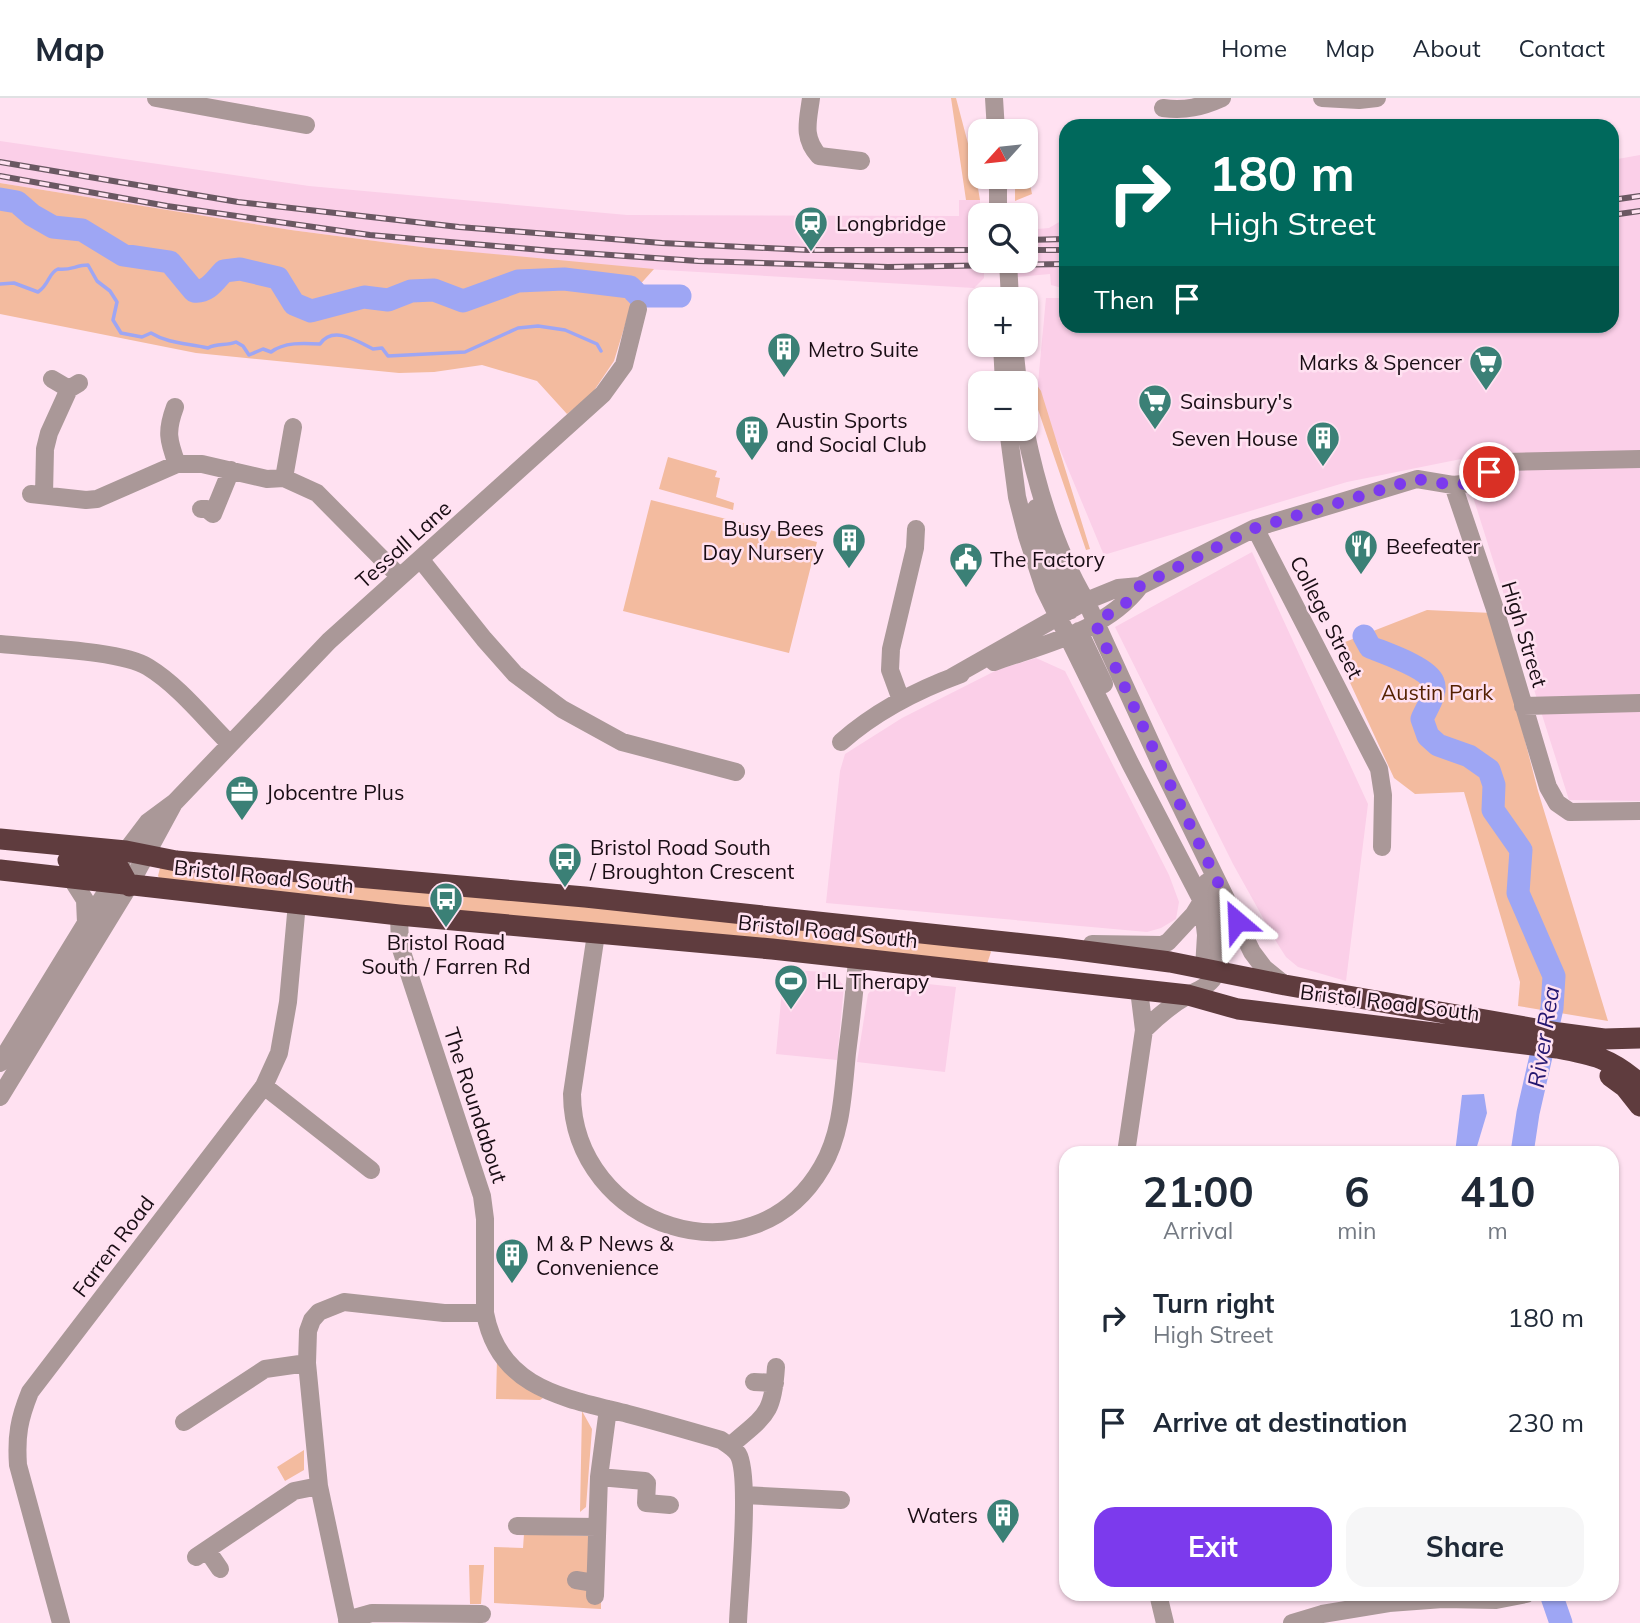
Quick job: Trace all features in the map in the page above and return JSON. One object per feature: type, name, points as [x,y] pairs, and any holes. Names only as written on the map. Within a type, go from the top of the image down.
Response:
[{"type":"highway","name":"Bristol Road South","points":[[0,839],[297,903],[857,958],[1188,995],[1238,1009],[1358,1024],[1512,1033]]},
{"type":"highway","points":[[0,851],[127,868]]},
{"type":"highway","name":"Bristol Road South","points":[[0,870],[71,878],[176,861],[345,875],[1061,948],[1285,985],[1561,1044],[1600,1056],[1640,1084]]},
{"type":"highway","points":[[345,875],[344,886],[347,894],[356,899],[389,903],[399,915]]},
{"type":"highway","points":[[989,974],[996,961],[997,948],[990,940]]},
{"type":"highway","points":[[1035,945],[1052,956],[1114,966],[1131,976],[1139,990]]},
{"type":"highway","points":[[1211,974],[1242,997],[1335,1014],[1358,1024]]},
{"type":"highway","name":"Bristol Road South","points":[[1561,1044],[1640,1038]]},
{"type":"highway","points":[[1561,1044],[1625,1087],[1640,1106]]},
{"type":"highway","points":[[1640,1074],[1640,1084]]},
{"type":"street","points":[[156,98],[239,105],[306,125]]},
{"type":"street","points":[[811,98],[807,133],[811,147],[819,156],[861,162]]},
{"type":"street","points":[[994,98],[995,119]]},
{"type":"street","points":[[1163,108],[1181,111],[1222,98]]},
{"type":"street","points":[[1322,98],[1377,98]]},
{"type":"street","name":"Tessall Lane","points":[[0,1097],[127,868],[148,822],[175,802],[329,641],[603,394],[624,365],[638,309]]},
{"type":"street","points":[[52,379],[74,386],[56,417],[46,449],[37,495],[97,499],[177,464],[202,464],[267,479],[284,478],[317,493],[399,576]]},
{"type":"street","points":[[174,401],[168,435],[177,464]]},
{"type":"street","points":[[284,478],[293,427]]},
{"type":"street","points":[[1010,441],[1017,497],[1044,588],[1071,609],[1080,630],[1165,774],[1252,952],[1264,968],[1285,985]]},
{"type":"street","points":[[1025,441],[1041,537],[1052,569],[1182,863],[1202,901],[1211,974]]},
{"type":"street","points":[[953,677],[1071,609],[1118,588],[1140,586],[1255,528],[1417,479],[1453,485],[1471,483],[1507,462],[1640,458]]},
{"type":"street","points":[[201,509],[207,509],[213,514],[231,470]]},
{"type":"street","name":"High Street","points":[[1453,485],[1548,787],[1557,803],[1570,812],[1640,811]]},
{"type":"street","name":"College Street","points":[[1255,528],[1379,769],[1383,795],[1382,847]]},
{"type":"street","points":[[901,700],[890,670],[891,649],[915,548],[916,529]]},
{"type":"street","points":[[421,559],[515,674],[543,696],[622,742],[736,772]]},
{"type":"street","points":[[841,742],[874,716],[901,700],[953,677],[1080,630],[1129,601],[1140,586]]},
{"type":"street","points":[[0,644],[120,657],[146,665],[176,690],[230,744]]},
{"type":"street","points":[[1523,706],[1640,703]]},
{"type":"street","points":[[1143,1030],[1160,1014],[1202,989],[1211,974],[1221,941],[1215,900],[1165,774]]},
{"type":"street","name":"Tessall Lane","points":[[0,1063],[86,922],[163,825],[175,802]]},
{"type":"street","points":[[163,825],[176,861]]},
{"type":"street","points":[[71,878],[85,900],[86,922]]},
{"type":"street","points":[[1061,948],[1080,944],[1162,945],[1194,914],[1202,901]]},
{"type":"street","name":"Farren Road","points":[[61,1623],[18,1465],[16,1443],[19,1419],[30,1392],[264,1086],[279,1053],[288,1002],[297,903]]},
{"type":"street","name":"The Roundabout","points":[[399,915],[402,951],[482,1196],[485,1219],[485,1313],[487,1327],[503,1357],[523,1376],[548,1393],[721,1440],[730,1446]]},
{"type":"street","points":[[597,933],[572,1094],[575,1118],[584,1149],[591,1164],[603,1179],[629,1205],[645,1216],[674,1228],[714,1234],[750,1226],[780,1211],[810,1183],[831,1152],[840,1118],[857,958]]},
{"type":"street","points":[[1127,1146],[1143,1030],[1139,990]]},
{"type":"street","points":[[264,1086],[371,1170]]},
{"type":"street","points":[[482,1614],[372,1613],[348,1621],[319,1486],[307,1363],[308,1331],[312,1320],[319,1312],[344,1302],[444,1313],[485,1313]]},
{"type":"street","points":[[184,1422],[265,1369],[307,1363]]},
{"type":"street","points":[[738,1623],[743,1469],[738,1454],[730,1446],[769,1410],[774,1398],[775,1375],[754,1382]]},
{"type":"street","points":[[576,1580],[594,1589],[599,1477],[608,1409]]},
{"type":"street","points":[[599,1477],[645,1481],[646,1503],[670,1505]]},
{"type":"street","points":[[220,1569],[202,1553],[294,1491],[319,1486]]},
{"type":"street","points":[[744,1495],[841,1500]]},
{"type":"street","points":[[517,1526],[597,1527]]},
{"type":"street","points":[[1160,1601],[1165,1623]]},
{"type":"street","points":[[1292,1623],[1322,1614],[1416,1601]]},
{"type":"shaded area","points":[[0,141],[309,186],[627,215],[959,216],[959,200],[980,200],[980,203],[968,203],[968,273],[984,273],[984,278],[975,287],[968,288],[628,268],[429,248],[291,230],[0,183]]},
{"type":"shaded area","points":[[1640,155],[1640,801],[1569,800],[1461,459],[1347,482],[1107,554],[1103,553],[1038,396],[1046,298],[1059,298],[1059,333],[1619,333],[1619,159]]},
{"type":"shaded area","points":[[1059,222],[1059,287],[1051,285],[1050,274],[1017,277],[1017,273],[1038,273],[1038,229],[1049,228]]},
{"type":"shaded area","points":[[1252,552],[1368,804],[1346,981],[1298,967],[1286,957],[1233,864],[1115,627]]},
{"type":"shaded area","points":[[1036,658],[1065,671],[1169,875],[1179,902],[1176,919],[1147,932],[826,903],[840,771],[845,754],[902,718],[997,670]]},
{"type":"shaded area","points":[[784,969],[833,973],[844,986],[837,1060],[776,1054]]},
{"type":"shaded area","points":[[881,979],[956,987],[945,1072],[857,1062],[868,994]]},
{"type":"green space","points":[[951,98],[956,98],[968,143],[968,189],[978,189],[980,200],[966,200]]},
{"type":"green space","points":[[0,183],[291,230],[429,248],[654,269],[636,289],[614,361],[591,395],[567,414],[537,381],[482,365],[434,372],[399,373],[196,353],[0,314]]},
{"type":"green space","points":[[1015,189],[1031,189],[1032,194],[1015,201]]},
{"type":"green space","points":[[1038,387],[1090,549],[1086,550],[1038,410]]},
{"type":"green space","points":[[668,457],[717,471],[715,477],[720,478],[716,497],[734,503],[733,510],[659,489]]},
{"type":"green space","points":[[651,500],[817,542],[789,653],[623,611]]},
{"type":"green space","name":"Austin Park","points":[[1427,610],[1492,613],[1538,791],[1608,1021],[1518,1006],[1520,982],[1464,792],[1415,794],[1394,778],[1340,661],[1345,642]]},
{"type":"green space","points":[[163,865],[988,946],[991,952],[987,964],[163,883],[158,876]]},
{"type":"green space","points":[[497,1359],[543,1398],[496,1399]]},
{"type":"green space","points":[[582,1411],[592,1429],[586,1507],[580,1512]]},
{"type":"green space","points":[[304,1450],[304,1470],[285,1481],[277,1467]]},
{"type":"green space","points":[[524,1534],[588,1536],[588,1586],[601,1598],[601,1609],[494,1603],[494,1547],[523,1548]]},
{"type":"green space","points":[[469,1565],[484,1565],[481,1604],[470,1604]]},
{"type":"water","points":[[1484,1094],[1487,1113],[1477,1146],[1456,1146],[1462,1095]]},
{"type":"waterway","name":"River Rea","points":[[0,199],[17,202],[32,215],[53,227],[82,230],[123,255],[170,262],[194,291],[207,288],[224,271],[240,269],[278,278],[294,304],[311,311],[364,297],[388,300],[411,291],[434,290],[463,301],[518,281],[564,279],[630,287],[639,296],[680,296]]},
{"type":"waterway","points":[[0,284],[14,283],[38,292],[58,269],[88,265],[97,281],[110,291],[117,302],[113,320],[121,333],[142,337],[151,333],[172,341],[208,348],[236,342],[243,346],[249,355],[263,349],[271,352],[300,343],[320,344],[325,338],[338,335],[373,349],[382,348],[388,356],[465,352],[518,328],[538,326],[565,330],[597,344],[601,351]]},
{"type":"waterway","name":"River Rea","points":[[1364,636],[1370,647],[1405,661],[1429,676],[1434,691],[1422,719],[1428,736],[1438,745],[1469,756],[1489,770],[1494,785],[1493,810],[1521,850],[1518,893],[1554,976],[1552,1008],[1523,1146]]},
{"type":"waterway","name":"River Rea","points":[[1553,1601],[1561,1623]]},
{"type":"railway","points":[[0,162],[238,202],[459,227],[662,243],[808,250],[968,250]]},
{"type":"railway","points":[[0,176],[167,206],[370,235],[553,251],[698,261],[888,267],[1059,264]]},
{"type":"railway","points":[[1619,199],[1640,196]]},
{"type":"railway","points":[[1619,214],[1640,211]]},
{"type":"railway","points":[[1038,240],[1059,239]]},
{"type":"railway","points":[[1038,250],[1059,250]]},
{"type":"place","name":"Longbridge","points":[[811,253]]},
{"type":"place","name":"Metro Suite","points":[[784,379]]},
{"type":"place","name":"Marks & Spencer","points":[[1486,392]]},
{"type":"place","name":"Sainsbury's","points":[[1155,431]]},
{"type":"place","name":"Austin Sports and Social Club","points":[[752,462]]},
{"type":"place","name":"Seven House","points":[[1323,468]]},
{"type":"place","name":"Busy Bees Day Nursery","points":[[849,570]]},
{"type":"place","name":"Beefeater","points":[[1361,576]]},
{"type":"place","name":"The Factory","points":[[966,589]]},
{"type":"place","name":"Jobcentre Plus","points":[[242,822]]},
{"type":"place","name":"Bristol Road South / Broughton Crescent","points":[[565,889]]},
{"type":"place","name":"Bristol Road South / Farren Rd","points":[[446,929]]},
{"type":"place","name":"HL Therapy","points":[[791,1011]]},
{"type":"place","name":"M & P News & Convenience","points":[[512,1285]]},
{"type":"place","name":"Waters","points":[[1003,1545]]},
{"type":"route","points":[[1237,921],[1095,623],[1129,601],[1140,586],[1255,528],[1417,479],[1453,485],[1471,483],[1489,472]]}]
